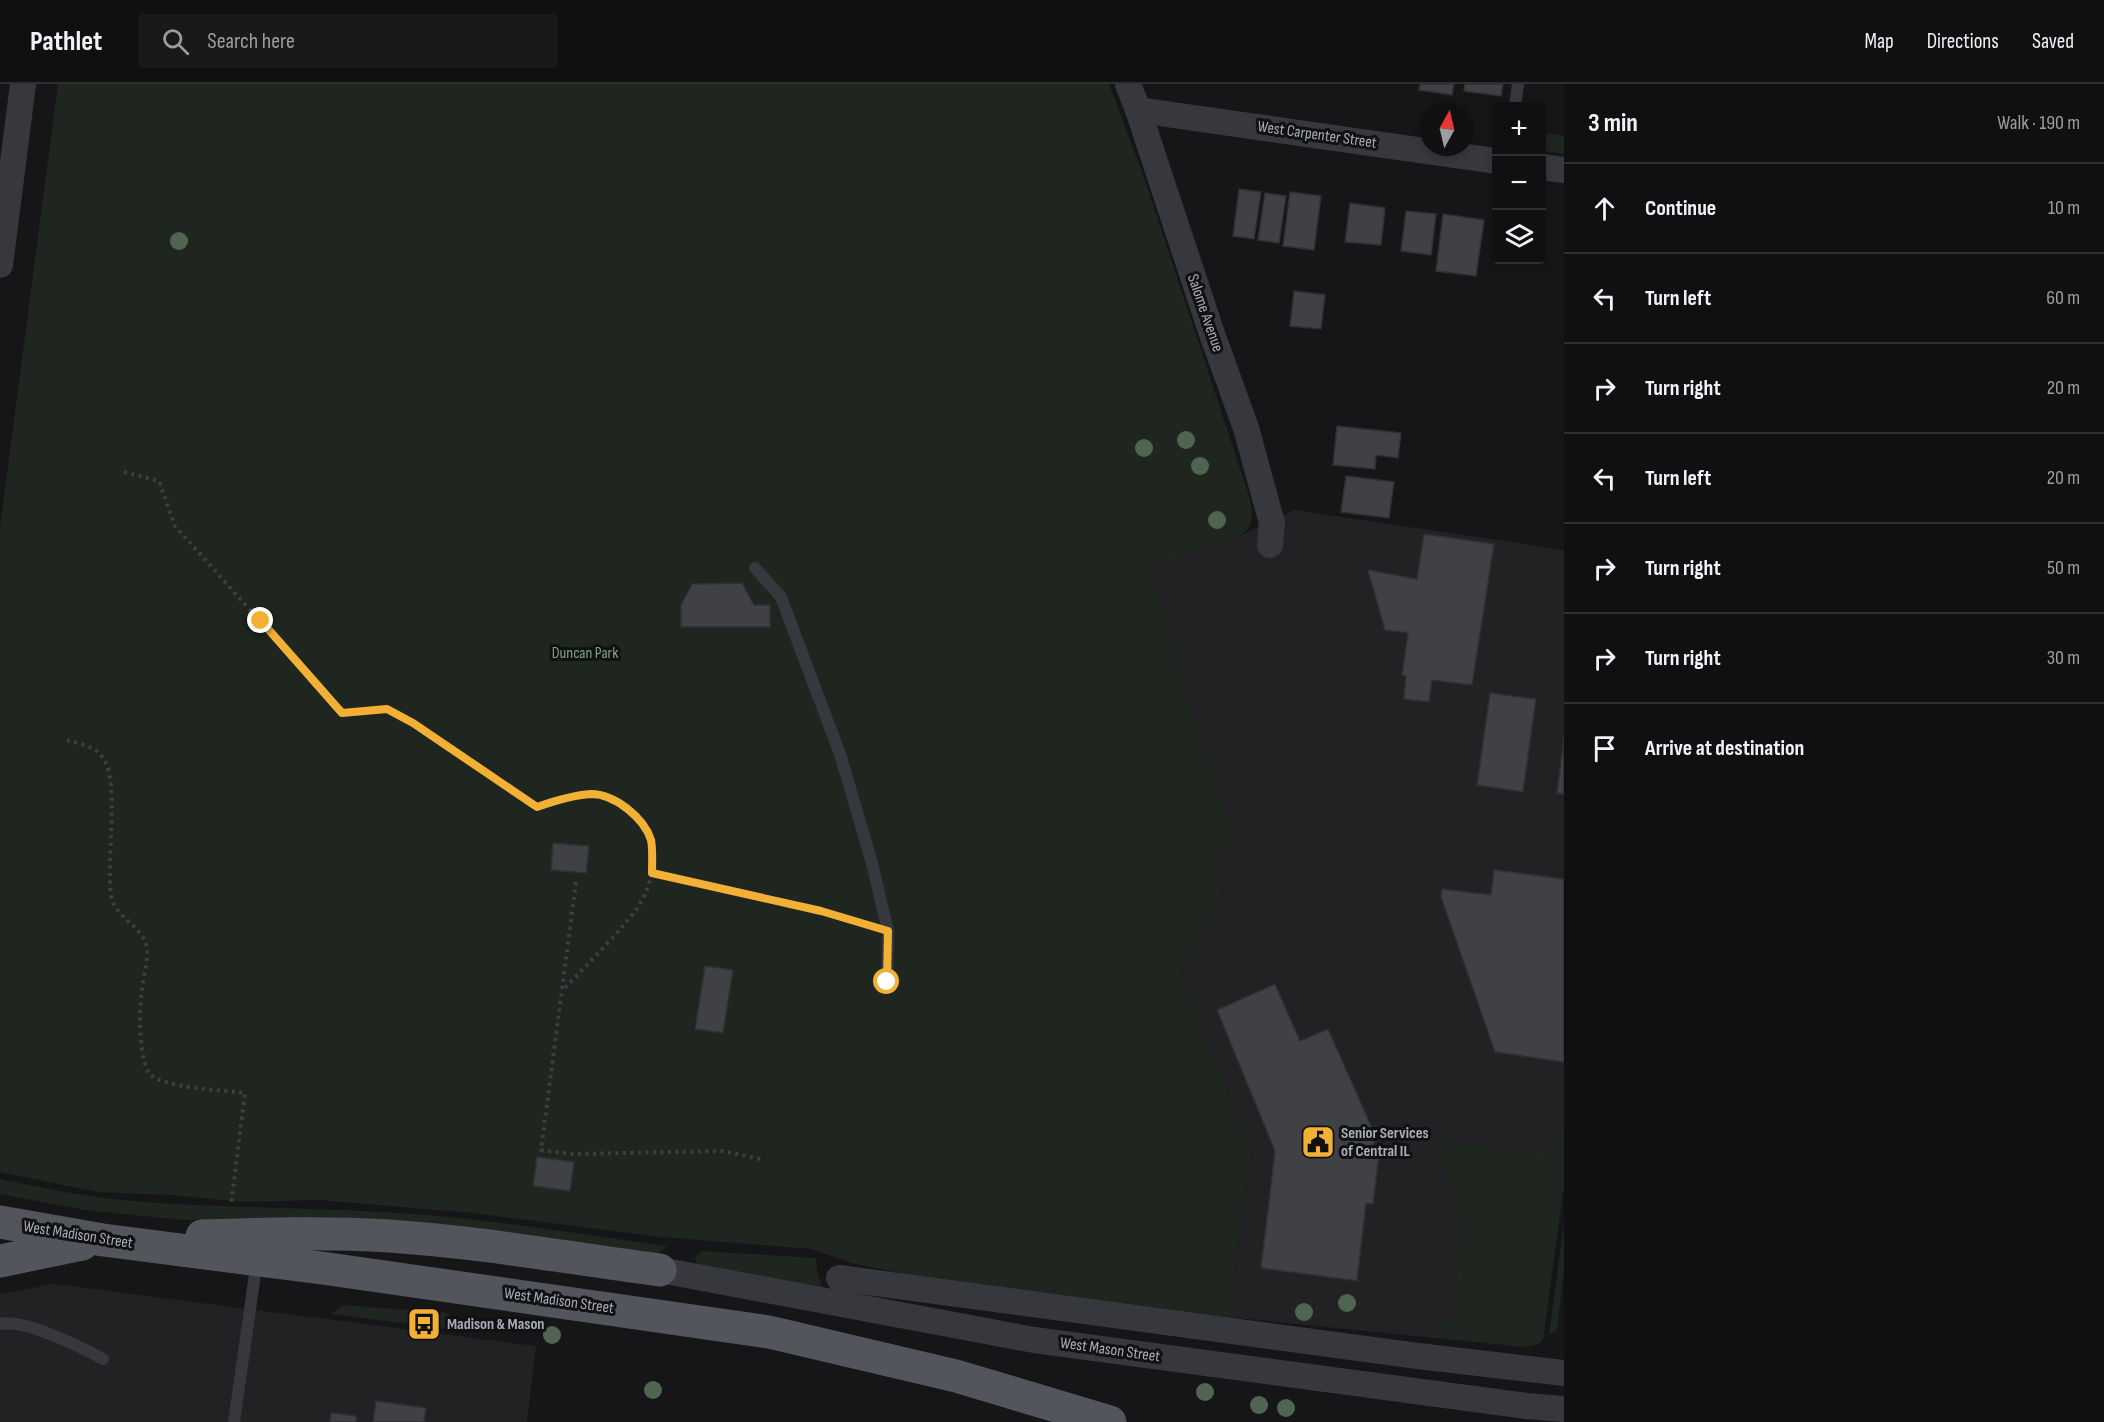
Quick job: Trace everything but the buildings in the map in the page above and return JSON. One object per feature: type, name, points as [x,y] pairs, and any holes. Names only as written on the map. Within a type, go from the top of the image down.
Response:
[{"type":"main road","name":"West Madison Street","points":[[0,1222],[103,1240],[636,1311],[769,1332],[956,1376],[1110,1422]]},
{"type":"main road","points":[[0,1261],[103,1240],[300,1233],[390,1236],[494,1247],[660,1270]]},
{"type":"street","points":[[0,265],[23,84]]},
{"type":"street","name":"Salome Avenue","points":[[1128,84],[1246,428],[1272,523],[1270,545]]},
{"type":"street","name":"West Carpenter Street","points":[[1138,110],[1492,160]]},
{"type":"street","points":[[1546,168],[1564,170]]},
{"type":"street","name":"West Mason Street","points":[[660,1270],[1034,1340],[1527,1406],[1564,1409]]},
{"type":"street","name":"West Mason Street","points":[[839,1278],[1406,1355],[1564,1374]]},
{"type":"lane","points":[[1516,102],[1518,84]]},
{"type":"lane","points":[[755,568],[782,597],[825,710],[858,813],[888,931],[887,982]]},
{"type":"lane","points":[[234,1422],[258,1259]]},
{"type":"lane","points":[[0,1324],[19,1323],[79,1346],[103,1359]]},
{"type":"path","points":[[124,472],[159,481],[175,526],[342,713],[387,709],[413,723],[537,807],[565,798],[593,794],[610,798],[628,809],[640,821],[651,840],[652,873],[640,905],[562,991]]},
{"type":"path","points":[[67,740],[91,747],[103,756],[109,769],[111,895],[126,921],[142,933],[146,940],[147,952],[141,994],[142,1044],[149,1072],[155,1078],[172,1084],[244,1093],[231,1205]]},
{"type":"path","points":[[652,873],[821,911],[888,931]]},
{"type":"path","points":[[576,882],[541,1150],[571,1154],[722,1151],[764,1160]]},
{"type":"shaded area","points":[[1295,510],[1564,550],[1564,1178],[1543,1339],[1532,1346],[1227,1317],[1251,1156],[1181,973],[1223,895],[1211,852],[1148,567],[1233,539]]},
{"type":"shaded area","points":[[54,1284],[536,1346],[527,1422],[0,1422],[0,1294]]},
{"type":"green space","name":"Duncan Park","points":[[58,84],[1109,84],[1145,180],[1251,508],[1250,524],[1242,534],[1218,545],[1148,567],[1233,841],[1211,852],[1223,895],[1181,973],[1251,1156],[1227,1317],[920,1277],[851,1263],[811,1249],[661,1237],[473,1213],[319,1200],[243,1202],[171,1195],[98,1192],[0,1172],[0,527]]},
{"type":"green space","points":[[1546,134],[1564,136],[1564,154],[1546,152]]},
{"type":"green space","points":[[1548,1129],[1564,1131],[1564,1187],[1543,1339],[1538,1344],[1524,1347],[1441,1337],[1444,1320],[1455,1319],[1461,1223],[1460,1206],[1434,1139],[1544,1154]]},
{"type":"green space","points":[[0,1179],[75,1194],[121,1200],[186,1205],[419,1214],[667,1246],[656,1255],[162,1218],[85,1210],[0,1194]]},
{"type":"green space","points":[[1564,1224],[1564,1272],[1557,1329],[1549,1334]]},
{"type":"green space","points":[[702,1251],[816,1258],[822,1288],[697,1265],[695,1257]]},
{"type":"green space","points":[[343,1305],[447,1313],[457,1322],[456,1330],[331,1314]]},
{"type":"place","name":"Senior Services of Central IL","points":[[1318,1142]]},
{"type":"place","name":"Madison & Mason","points":[[424,1324]]},
{"type":"route","points":[[261,621],[342,713],[387,709],[413,723],[537,807],[565,798],[593,794],[610,798],[628,809],[640,821],[651,840],[652,873],[821,911],[888,931],[887,982]]}]
